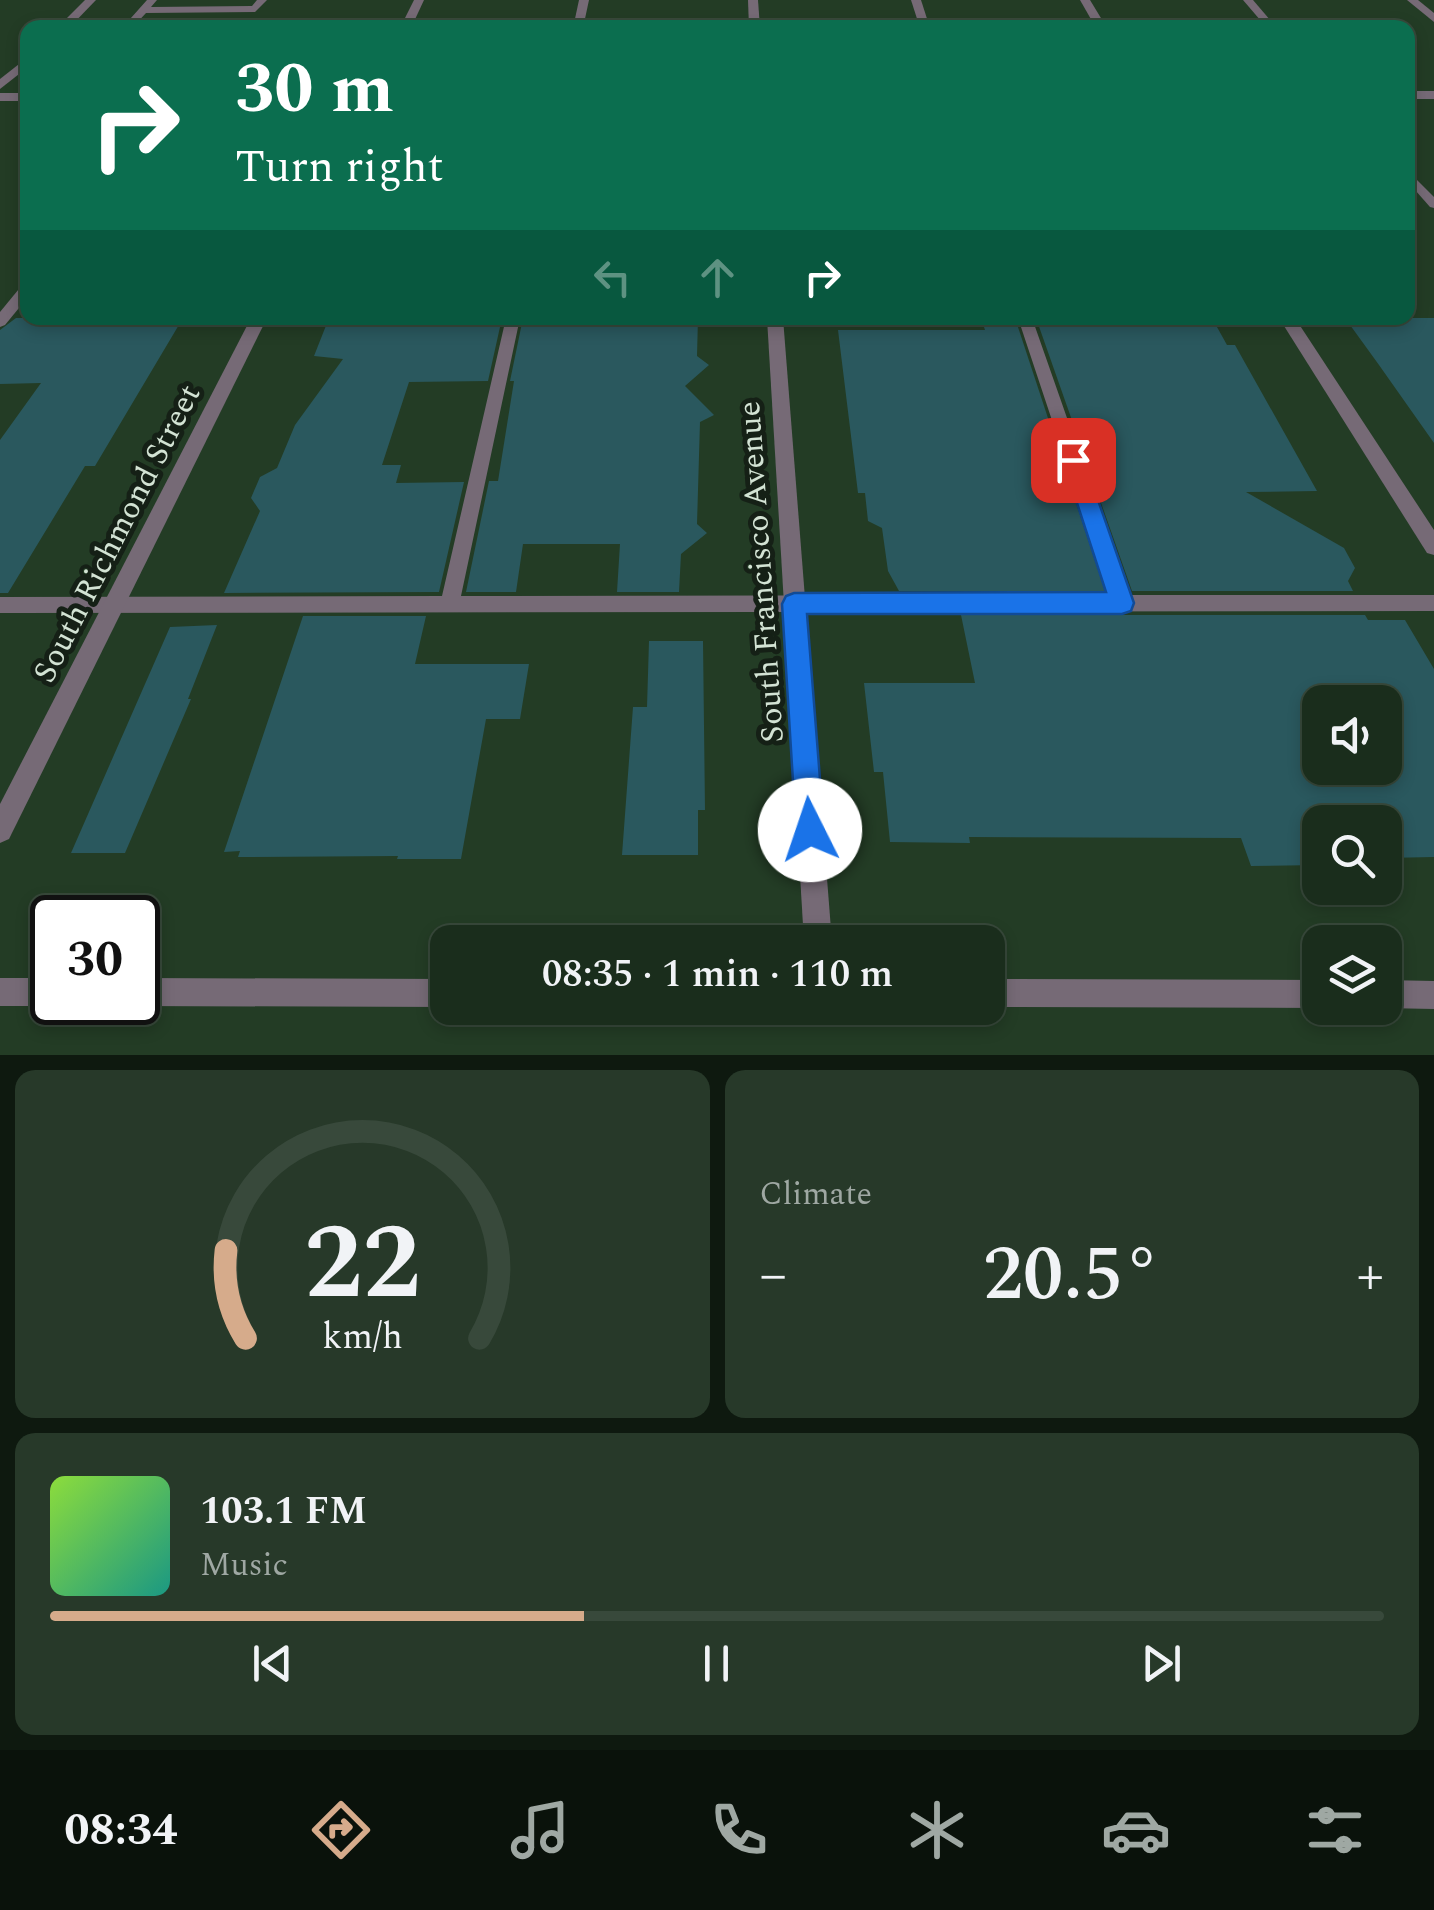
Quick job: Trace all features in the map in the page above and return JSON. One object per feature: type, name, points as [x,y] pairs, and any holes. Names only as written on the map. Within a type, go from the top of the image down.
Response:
[{"type":"street","points":[[70,20],[91,0]]},
{"type":"street","points":[[1412,0],[1434,18]]},
{"type":"street","points":[[0,86],[20,67]]},
{"type":"street","name":"South Richmond Street","points":[[0,830],[255,325]]},
{"type":"street","name":"South Francisco Avenue","points":[[775,325],[817,925]]},
{"type":"street","points":[[1291,325],[1434,548]]},
{"type":"street","points":[[0,992],[30,992]]},
{"type":"street","points":[[160,992],[430,992]]},
{"type":"street","points":[[1005,993],[1302,994]]},
{"type":"street","points":[[1402,994],[1434,994]]},
{"type":"lane","points":[[134,20],[152,0]]},
{"type":"lane","points":[[143,10],[255,9],[262,0]]},
{"type":"lane","points":[[1248,0],[1266,20]]},
{"type":"lane","points":[[1415,183],[1434,204]]},
{"type":"lane","points":[[0,322],[20,297]]},
{"type":"lane","points":[[450,604],[511,325]]},
{"type":"lane","points":[[1026,325],[1122,603]]},
{"type":"lane","points":[[0,606],[1434,602]]},
{"type":"building","points":[[16,318],[20,318],[20,325],[179,325],[95,466],[85,466],[8,593],[0,593],[0,440],[41,383],[0,384],[0,330]]},
{"type":"building","points":[[1415,318],[1434,318],[1434,443],[1350,325],[1415,325]]},
{"type":"building","points":[[326,325],[500,325],[488,381],[409,382],[382,465],[401,465],[396,483],[464,482],[439,592],[224,593],[260,511],[251,498],[260,477],[277,468],[295,425],[343,359],[314,356]]},
{"type":"building","points":[[522,325],[698,325],[697,356],[709,365],[685,386],[714,415],[700,422],[697,524],[707,533],[681,554],[679,592],[617,592],[620,544],[523,544],[516,592],[466,592],[489,481],[498,481],[514,381],[510,381]]},
{"type":"building","points":[[983,325],[1017,325],[1105,591],[899,591],[888,571],[882,528],[868,521],[865,493],[858,493],[838,330],[985,330]]},
{"type":"building","points":[[1038,325],[1216,325],[1227,345],[1235,345],[1317,491],[1246,492],[1344,548],[1355,568],[1348,581],[1353,591],[1132,591]]},
{"type":"building","points":[[961,615],[1365,615],[1368,620],[1405,620],[1434,669],[1434,857],[1402,858],[1402,805],[1302,805],[1302,865],[1251,866],[1241,838],[969,837],[970,843],[890,842],[883,772],[874,772],[864,683],[975,683]]},
{"type":"building","points":[[303,616],[426,616],[415,664],[529,664],[520,719],[486,719],[461,859],[238,857],[240,851],[224,852]]},
{"type":"building","points":[[217,625],[191,699],[125,853],[71,853],[170,627]]},
{"type":"building","points":[[649,641],[703,641],[705,810],[698,810],[698,855],[622,855],[633,707],[647,707]]},
{"type":"route","points":[[810,830],[794,604],[1122,603],[1073,460]]}]
